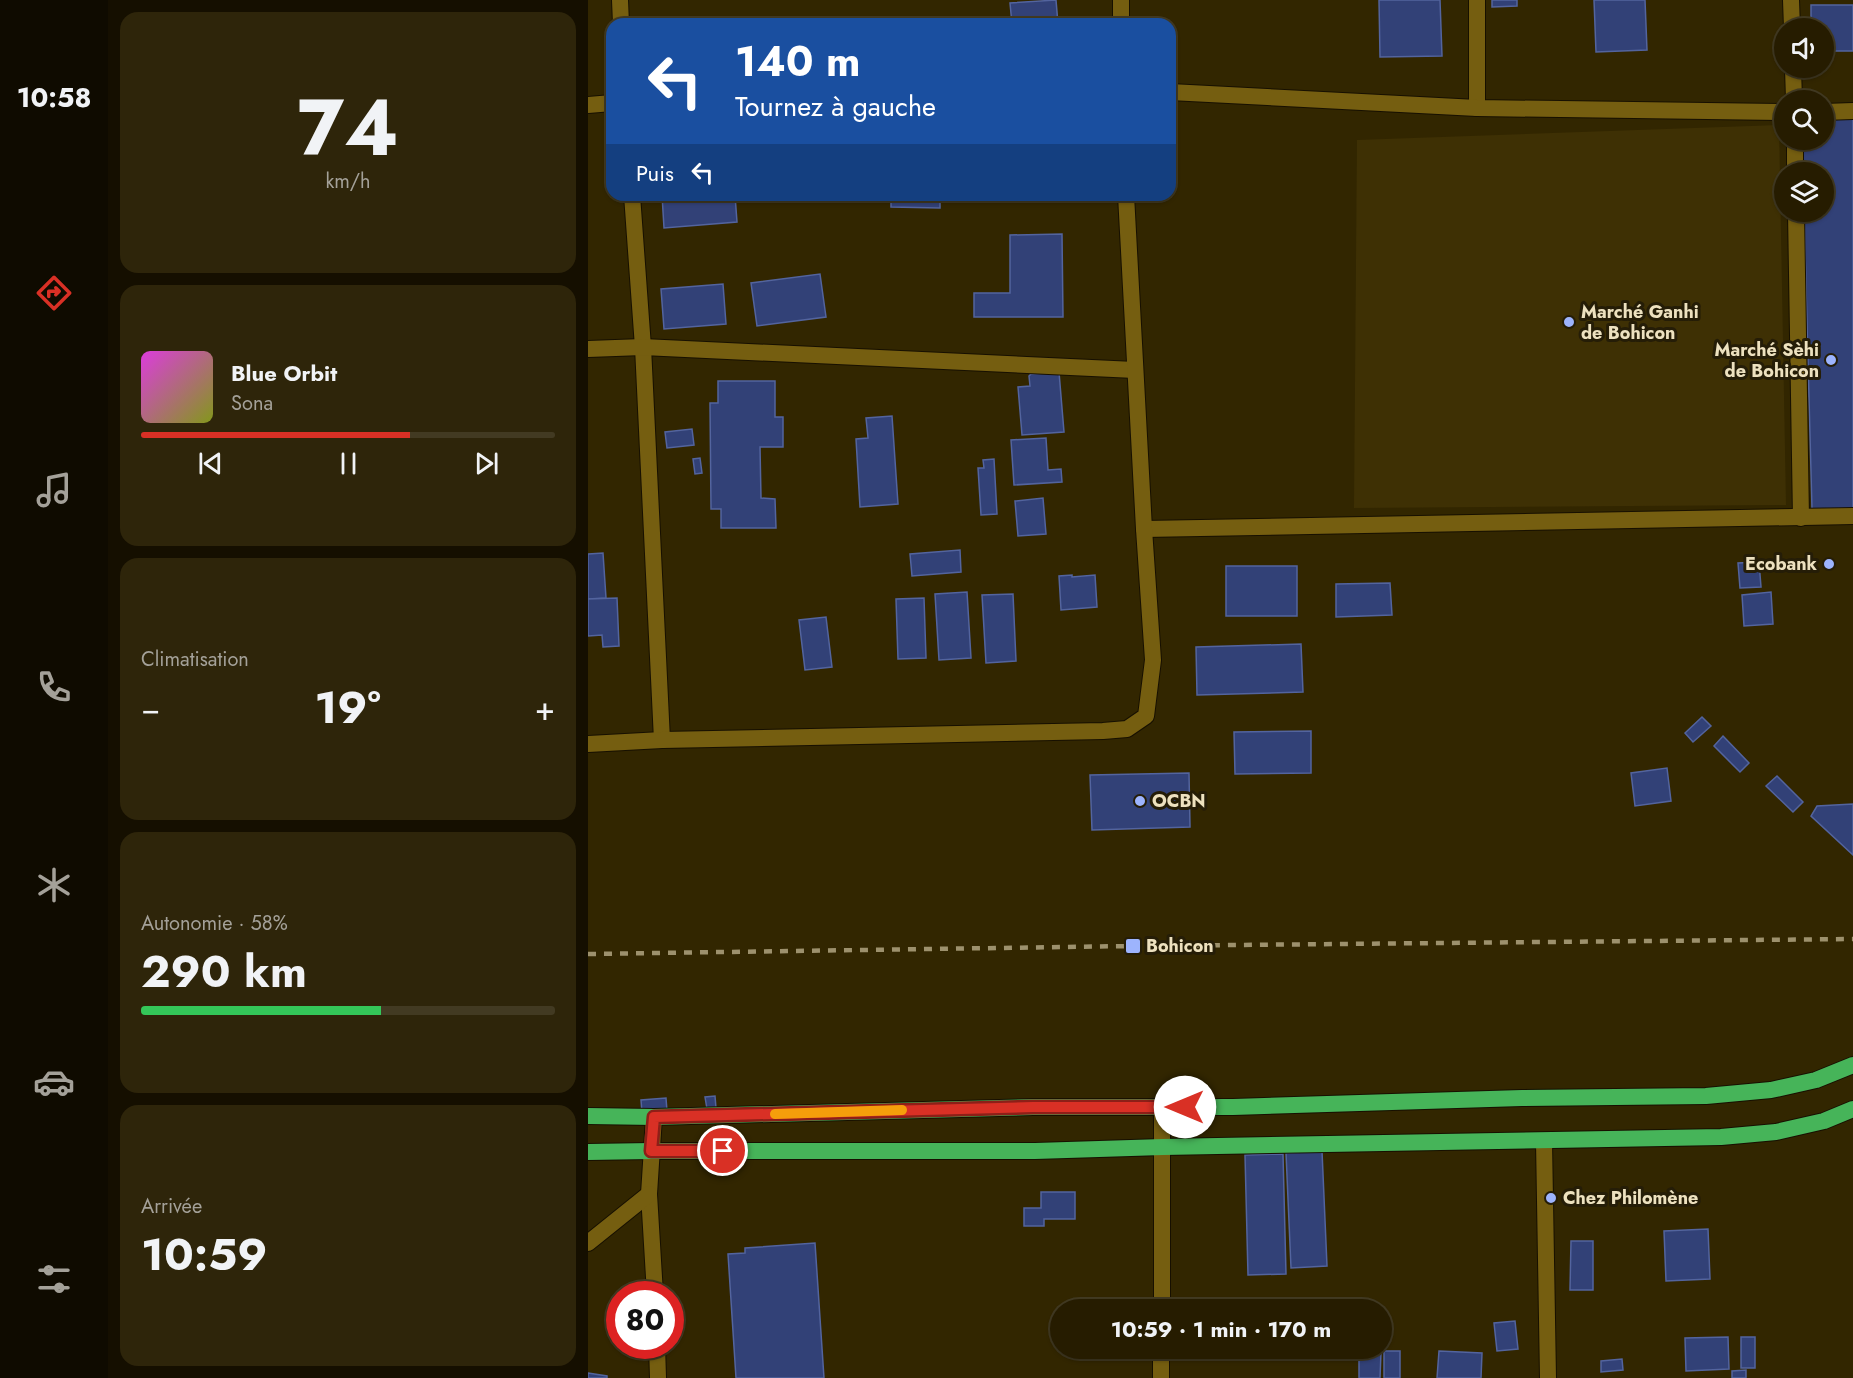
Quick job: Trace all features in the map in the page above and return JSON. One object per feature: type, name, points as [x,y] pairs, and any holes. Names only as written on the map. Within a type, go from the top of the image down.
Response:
[{"type":"highway","points":[[588,1116],[654,1117],[1033,1107],[1233,1107],[1522,1098],[1706,1096],[1771,1090],[1816,1080],[1853,1065]]},
{"type":"highway","points":[[588,1152],[1035,1152],[1163,1147],[1721,1137],[1776,1132],[1824,1121],[1853,1108]]},
{"type":"street","points":[[620,0],[621,18]]},
{"type":"street","points":[[1121,0],[1121,18]]},
{"type":"street","points":[[1477,0],[1477,108]]},
{"type":"street","points":[[1791,0],[1792,18]]},
{"type":"street","points":[[1176,92],[1477,108],[1774,112]]},
{"type":"street","points":[[588,105],[606,104]]},
{"type":"street","points":[[1834,112],[1853,111]]},
{"type":"street","points":[[632,201],[643,347],[662,740]]},
{"type":"street","points":[[588,744],[662,740],[1127,729],[1146,716],[1153,660],[1126,201]]},
{"type":"street","points":[[1796,222],[1801,518]]},
{"type":"street","points":[[588,349],[643,347],[1135,370]]},
{"type":"street","points":[[1144,529],[1853,516]]},
{"type":"street","points":[[1162,1107],[1162,1299]]},
{"type":"street","points":[[654,1117],[649,1194],[654,1281]]},
{"type":"street","points":[[1544,1141],[1548,1378]]},
{"type":"street","points":[[588,1243],[649,1194]]},
{"type":"street","points":[[657,1359],[658,1378]]},
{"type":"street","points":[[1161,1359],[1161,1378]]},
{"type":"shaded area","name":"Marché Ganhi de Bohicon","points":[[1774,125],[1774,150],[1779,150],[1780,162],[1774,162],[1774,222],[1781,222],[1786,505],[1354,508],[1357,140]]},
{"type":"building","points":[[1056,0],[1058,18],[1011,18],[1010,3]]},
{"type":"building","points":[[1379,0],[1440,0],[1442,56],[1380,57]]},
{"type":"building","points":[[1492,0],[1517,0],[1517,6],[1492,7]]},
{"type":"building","points":[[1594,0],[1645,0],[1647,50],[1596,52]]},
{"type":"building","points":[[1811,5],[1853,5],[1853,51],[1834,51],[1834,18],[1811,18]]},
{"type":"building","name":"Marché Sèhi de Bohicon","points":[[1834,116],[1853,116],[1853,508],[1812,509],[1804,222],[1834,222],[1834,162],[1803,162],[1802,150],[1834,150]]},
{"type":"building","points":[[662,201],[735,201],[737,222],[664,228]]},
{"type":"building","points":[[891,201],[940,201],[940,208],[891,207]]},
{"type":"building","points":[[1062,234],[1063,317],[974,317],[974,293],[1010,293],[1010,235]]},
{"type":"building","points":[[820,274],[826,317],[757,326],[751,283]]},
{"type":"building","points":[[723,284],[726,324],[664,329],[661,289]]},
{"type":"building","points":[[1059,372],[1064,432],[1022,435],[1018,387],[1030,386],[1029,376],[1031,374]]},
{"type":"building","points":[[718,381],[775,381],[775,417],[783,417],[783,447],[760,447],[761,498],[775,499],[776,528],[721,528],[721,509],[711,509],[710,403],[718,403]]},
{"type":"building","points":[[892,416],[898,504],[860,507],[856,439],[868,438],[866,418]]},
{"type":"building","points":[[692,429],[694,445],[667,448],[665,432]]},
{"type":"building","points":[[1046,438],[1048,470],[1061,469],[1062,482],[1014,485],[1011,440]]},
{"type":"building","points":[[700,458],[702,473],[695,474],[693,459]]},
{"type":"building","points":[[994,459],[997,514],[981,515],[978,468],[984,468],[983,460]]},
{"type":"building","points":[[1043,498],[1046,534],[1018,536],[1015,501]]},
{"type":"building","points":[[960,550],[961,572],[912,576],[910,554]]},
{"type":"building","points":[[603,553],[606,598],[588,599],[588,554]]},
{"type":"building","points":[[1759,562],[1761,587],[1740,588],[1738,563]]},
{"type":"building","points":[[1226,566],[1297,566],[1297,616],[1226,616]]},
{"type":"building","points":[[1072,575],[1072,577],[1095,575],[1097,607],[1061,610],[1059,576]]},
{"type":"building","points":[[1390,583],[1392,615],[1336,617],[1336,584]]},
{"type":"building","points":[[967,592],[971,658],[939,660],[935,594]]},
{"type":"building","points":[[1771,592],[1773,624],[1744,626],[1742,595]]},
{"type":"building","points":[[1013,594],[1016,661],[986,663],[982,595]]},
{"type":"building","points":[[617,598],[619,646],[603,647],[602,635],[588,636],[588,599]]},
{"type":"building","points":[[924,598],[926,658],[898,659],[896,599]]},
{"type":"building","points":[[826,617],[832,667],[805,670],[799,620]]},
{"type":"building","points":[[1301,644],[1303,692],[1197,695],[1196,647]]},
{"type":"building","points":[[1702,717],[1711,726],[1693,742],[1685,733]]},
{"type":"building","points":[[1311,731],[1311,773],[1235,774],[1234,732]]},
{"type":"building","points":[[1723,736],[1749,763],[1740,772],[1714,746]]},
{"type":"building","points":[[1667,768],[1671,801],[1635,806],[1631,773]]},
{"type":"building","name":"OCBN","points":[[1189,773],[1190,827],[1092,830],[1090,775]]},
{"type":"building","points":[[1777,776],[1803,802],[1793,812],[1766,786]]},
{"type":"building","points":[[1853,804],[1853,855],[1811,816],[1817,806]]},
{"type":"building","points":[[715,1096],[716,1108],[707,1109],[705,1097]]},
{"type":"building","points":[[666,1098],[667,1111],[642,1113],[641,1100]]},
{"type":"building","points":[[1322,1151],[1327,1266],[1291,1268],[1286,1153]]},
{"type":"building","points":[[1283,1154],[1286,1274],[1248,1275],[1245,1155]]},
{"type":"building","points":[[1041,1192],[1075,1192],[1075,1219],[1044,1219],[1044,1226],[1024,1226],[1024,1208],[1041,1208]]},
{"type":"building","points":[[1708,1229],[1710,1279],[1666,1281],[1664,1231]]},
{"type":"building","points":[[1571,1241],[1593,1241],[1593,1290],[1570,1290]]},
{"type":"building","points":[[815,1243],[824,1378],[736,1378],[728,1254],[745,1253],[745,1248]]},
{"type":"building","points":[[1515,1321],[1518,1349],[1497,1351],[1494,1323]]},
{"type":"building","points":[[1728,1337],[1729,1369],[1686,1371],[1685,1338]]},
{"type":"building","points":[[1741,1337],[1755,1337],[1755,1368],[1741,1368]]},
{"type":"building","points":[[1392,1351],[1400,1351],[1400,1378],[1384,1378],[1384,1359],[1392,1359]]},
{"type":"building","points":[[1439,1351],[1482,1353],[1481,1378],[1437,1378]]},
{"type":"building","points":[[1359,1359],[1381,1359],[1380,1378],[1359,1378]]},
{"type":"building","points":[[1622,1359],[1623,1370],[1601,1372],[1601,1361]]},
{"type":"building","points":[[1746,1370],[1746,1378],[1732,1378],[1732,1371]]},
{"type":"building","points":[[588,1373],[607,1376],[607,1378],[588,1378]]},
{"type":"railway","points":[[588,954],[1853,939]]},
{"type":"slow traffic","points":[[775,1114],[902,1110]]},
{"type":"place","name":"Marché Ganhi de Bohicon","points":[[1569,322]]},
{"type":"place","name":"Marché Sèhi de Bohicon","points":[[1831,360]]},
{"type":"place","name":"Ecobank","points":[[1829,564]]},
{"type":"place","name":"OCBN","points":[[1140,801]]},
{"type":"place","name":"Bohicon","points":[[1133,946]]},
{"type":"place","name":"Chez Philomène","points":[[1551,1198]]},
{"type":"route","points":[[723,1151],[651,1151],[654,1117],[1033,1107],[1185,1107]]}]
